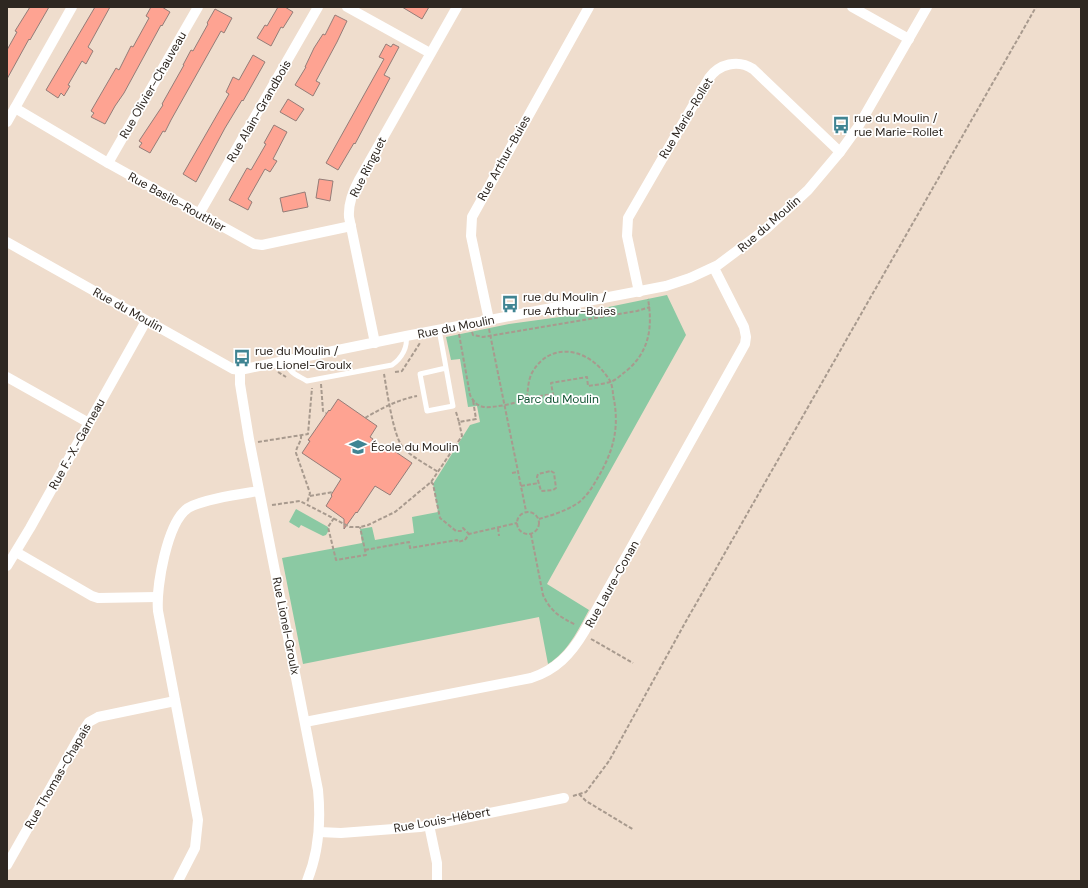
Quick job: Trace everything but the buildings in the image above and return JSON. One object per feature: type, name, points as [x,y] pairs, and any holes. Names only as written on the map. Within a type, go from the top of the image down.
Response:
[{"type":"street","points":[[7,122],[72,7]]},
{"type":"street","name":"Rue Olivier-Chauveau","points":[[108,163],[198,7]]},
{"type":"street","name":"Rue Alain-Grandbois","points":[[199,214],[318,7]]},
{"type":"street","points":[[347,7],[430,53]]},
{"type":"street","name":"Rue Ringuet","points":[[375,342],[351,226],[349,208],[355,188],[456,7]]},
{"type":"street","name":"Rue Arthur-Buies","points":[[489,324],[471,236],[472,217],[589,7]]},
{"type":"street","points":[[852,7],[909,40]]},
{"type":"street","name":"Rue du Moulin","points":[[7,242],[233,369],[240,370],[406,336],[439,330],[489,324],[682,282],[714,268],[741,249],[772,224],[808,190],[840,152],[858,127],[927,7]]},
{"type":"street","name":"Rue Marie-Rollet","points":[[639,292],[627,236],[628,218],[709,78],[718,69],[726,65],[737,64],[748,66],[753,69],[840,152]]},
{"type":"street","name":"Rue Basile-Routhier","points":[[15,108],[247,242],[259,245],[351,226]]},
{"type":"street","name":"Rue Laure-Conan","points":[[305,722],[531,678],[552,669],[566,657],[584,632],[745,344],[746,334],[744,327],[714,268]]},
{"type":"street","name":"Rue F.-X.-Garneau","points":[[7,566],[146,321]]},
{"type":"street","name":"Rue Lionel-Groulx","points":[[240,370],[240,384],[259,491],[318,790],[319,832],[315,856],[308,881]]},
{"type":"street","points":[[7,377],[89,423]]},
{"type":"street","points":[[178,881],[195,848],[198,820],[159,619],[157,597],[162,567],[168,542],[174,526],[182,514],[189,508],[199,503],[259,491]]},
{"type":"street","points":[[16,552],[98,598],[157,597]]},
{"type":"street","name":"Rue Thomas-Chapais","points":[[7,865],[89,722],[98,717],[175,701]]},
{"type":"street","name":"Rue Louis-Hébert","points":[[319,832],[346,833],[429,825],[564,798]]},
{"type":"street","points":[[429,825],[436,858],[437,881]]},
{"type":"lane","points":[[439,330],[446,368],[453,406],[427,411],[420,374],[446,368]]},
{"type":"lane","points":[[286,360],[287,367],[290,371],[307,381],[392,365],[400,357],[407,344],[406,336]]},
{"type":"path","points":[[564,798],[586,792],[609,761],[693,609],[1036,7]]},
{"type":"path","points":[[473,400],[483,407],[553,394],[551,383],[587,377],[588,386],[611,382],[633,366],[642,354],[650,333],[650,306],[648,298]]},
{"type":"path","points":[[470,330],[473,335],[483,337],[491,336],[637,311],[650,306]]},
{"type":"path","points":[[489,324],[526,511]]},
{"type":"path","points":[[459,333],[476,419],[459,422]]},
{"type":"path","points":[[527,398],[528,384],[533,370],[548,356],[556,353],[573,352],[590,358],[611,382],[616,411],[613,445],[602,472],[588,492],[578,502],[565,510],[539,519]]},
{"type":"path","points":[[384,374],[390,404],[402,446],[438,472]]},
{"type":"path","points":[[322,386],[323,411],[326,413]]},
{"type":"path","points":[[258,442],[301,435],[310,435],[312,388]]},
{"type":"path","points":[[365,418],[390,404],[410,398]]},
{"type":"path","points":[[270,505],[298,500],[307,503],[350,527],[360,527],[389,516],[431,482],[438,472],[462,436],[458,417]]},
{"type":"path","points":[[301,435],[296,453],[310,493],[307,503]]},
{"type":"path","points":[[551,471],[554,473],[557,486],[553,490],[543,492],[541,491],[539,483],[538,474],[551,471]]},
{"type":"path","points":[[512,473],[518,472]]},
{"type":"path","points":[[431,482],[433,484],[440,518],[456,531],[461,531],[463,528],[469,534]]},
{"type":"path","points":[[521,486],[539,483]]},
{"type":"path","points":[[309,496],[333,492]]},
{"type":"path","points":[[526,511],[533,512],[539,519],[538,528],[531,534],[519,530],[517,524],[519,515],[526,511]]},
{"type":"path","points":[[334,518],[328,527],[332,538],[336,560],[366,555],[360,527]]},
{"type":"path","points":[[365,550],[409,542],[410,548],[456,540],[458,542],[462,541],[469,534],[517,524]]},
{"type":"path","points":[[498,528],[499,536]]},
{"type":"path","points":[[531,534],[543,595],[547,603],[557,614],[580,627]]},
{"type":"path","points":[[534,549],[539,547]]},
{"type":"path","points":[[588,637],[632,663]]},
{"type":"path","points":[[579,794],[586,801],[634,830]]},
{"type":"green space","name":"Parc du Moulin","points":[[667,295],[686,335],[547,584],[589,610],[567,647],[548,664],[539,617],[303,664],[282,558],[362,543],[360,529],[372,527],[375,540],[414,533],[412,517],[438,512],[433,484],[470,425],[480,422],[477,406],[468,407],[460,359],[451,360],[446,337],[509,324],[560,317]]},
{"type":"green space","points":[[296,509],[328,527],[329,530],[326,535],[323,536],[301,525],[299,528],[289,522]]},
{"type":"place","name":"rue du Moulin / rue Marie-Rollet","points":[[841,125]]},
{"type":"place","name":"rue du Moulin / rue Arthur-Buies","points":[[510,304]]},
{"type":"place","name":"rue du Moulin / rue Lionel-Groulx","points":[[242,358]]},
{"type":"place","name":"École du Moulin","points":[[358,447]]}]
